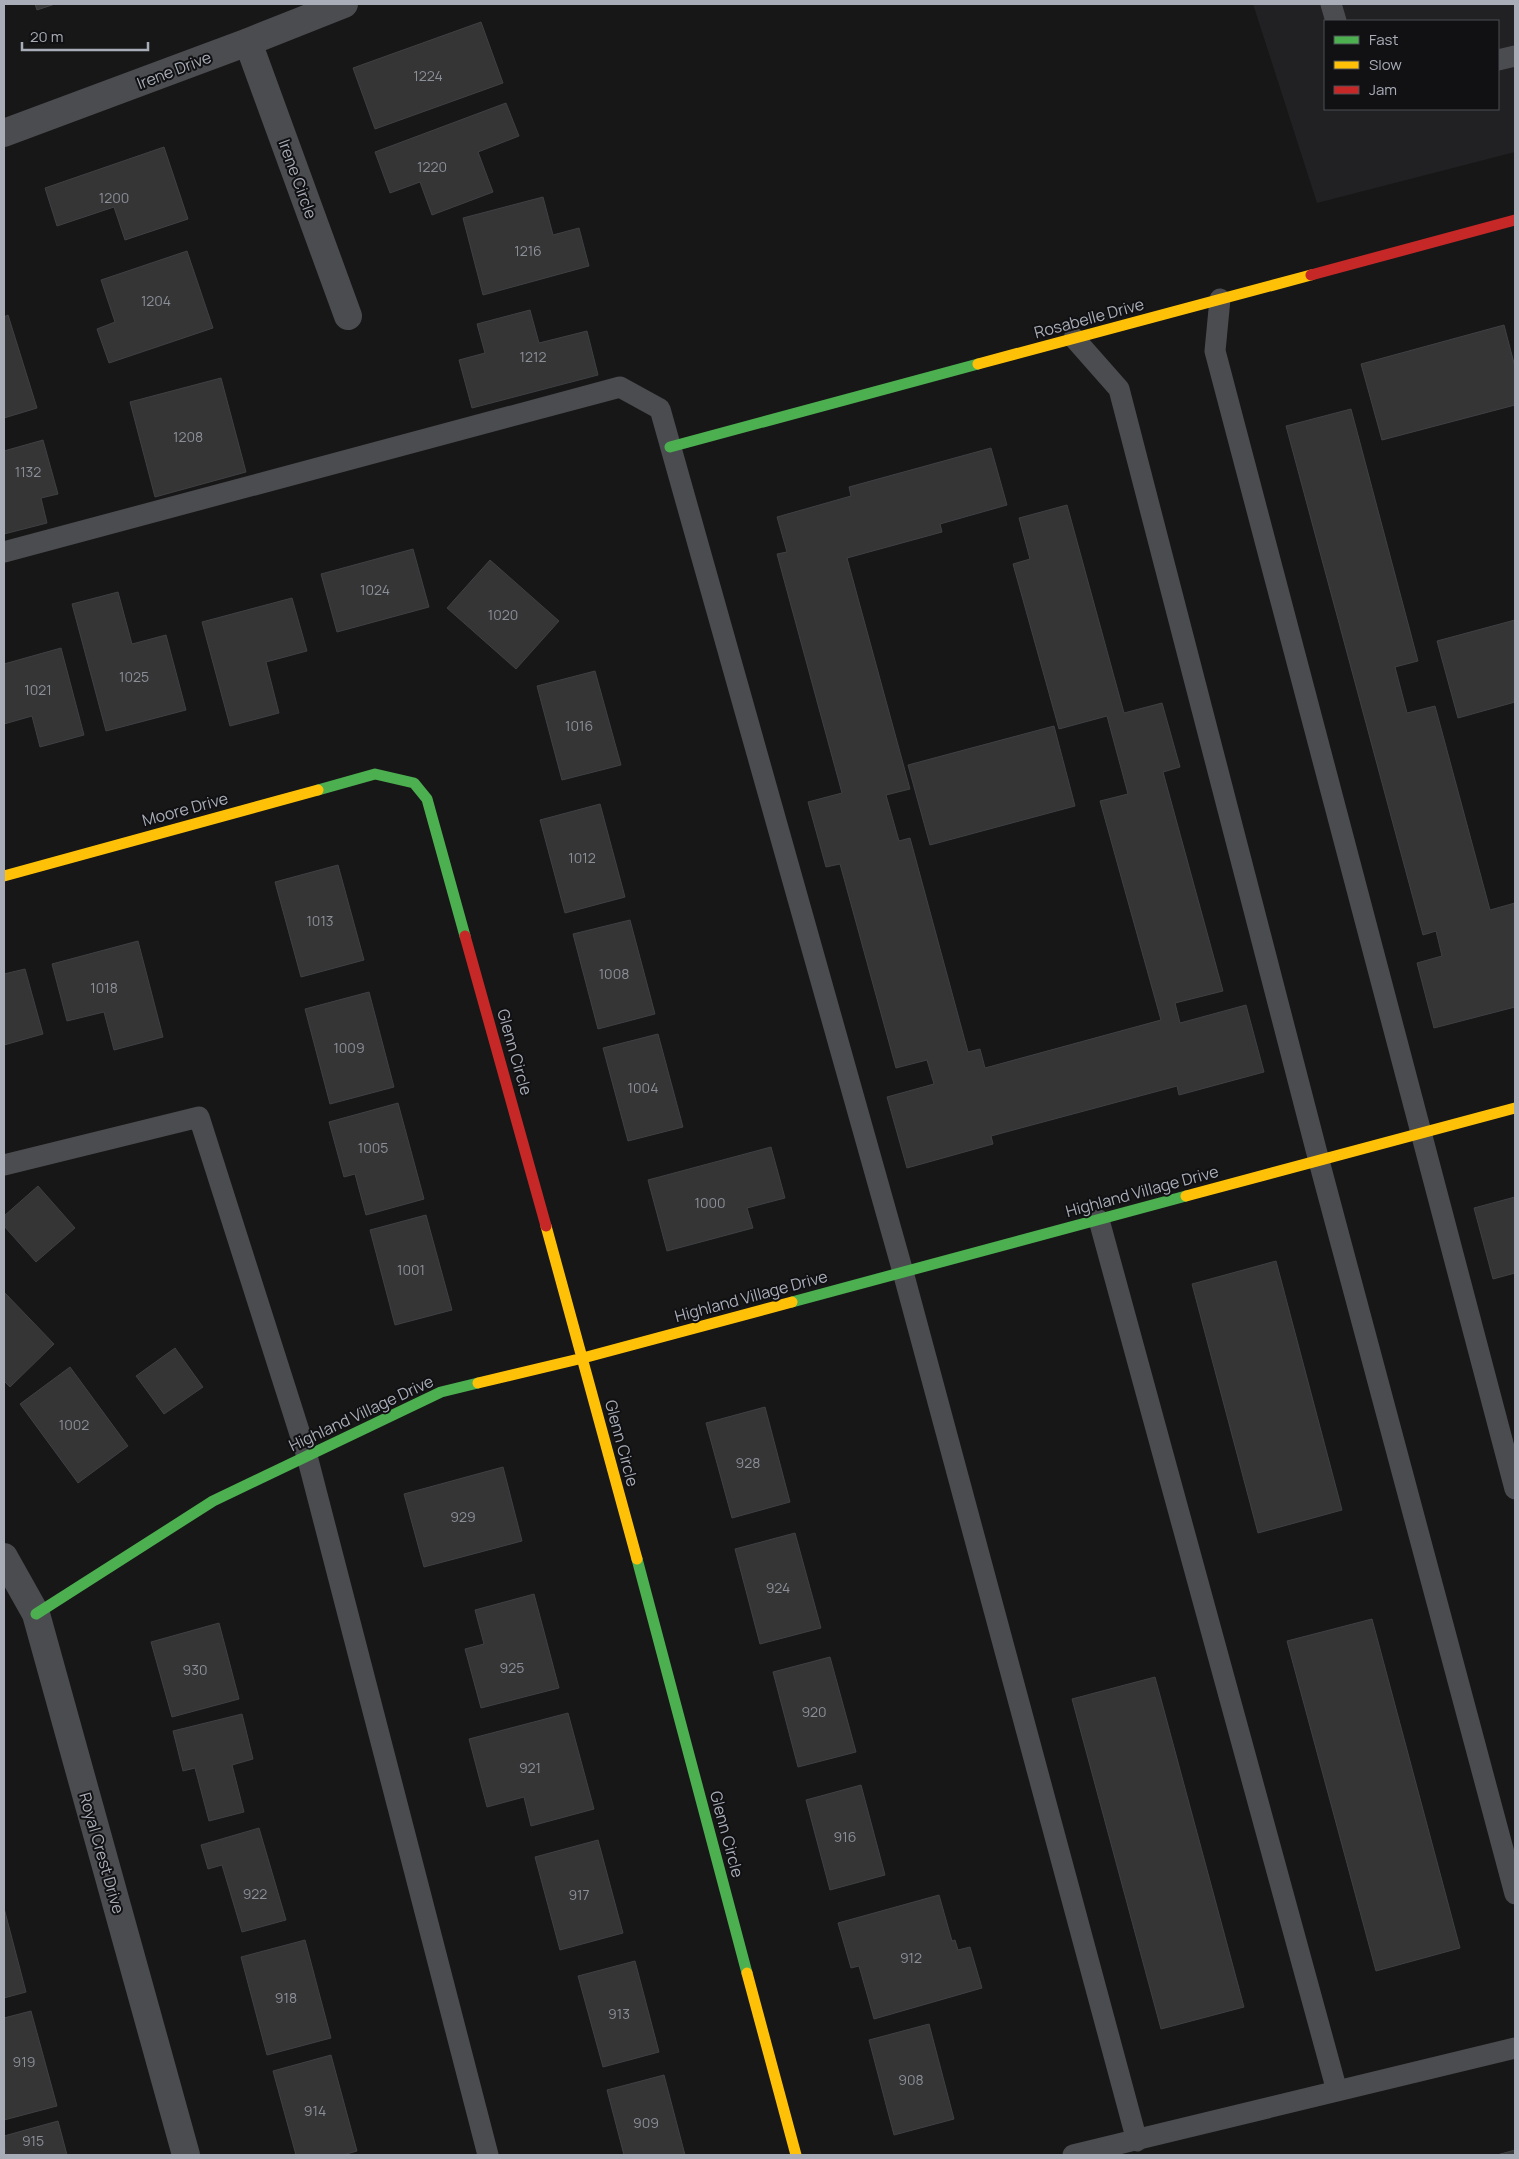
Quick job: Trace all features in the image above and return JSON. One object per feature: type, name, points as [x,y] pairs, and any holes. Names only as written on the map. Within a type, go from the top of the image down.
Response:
[{"type":"street","name":"Irene Drive","points":[[4,134],[344,4]]},
{"type":"street","name":"Irene Circle","points":[[248,42],[348,316]]},
{"type":"street","name":"Rosabelle Drive","points":[[670,446],[1515,220]]},
{"type":"street","name":"Moore Drive","points":[[4,876],[375,774]]},
{"type":"street","name":"Glenn Circle","points":[[375,774],[414,783],[427,799],[583,1358],[796,2155]]},
{"type":"street","name":"Highland Village Drive","points":[[36,1614],[214,1501],[441,1392],[583,1358],[1515,1108]]},
{"type":"street","name":"Royal Crest Drive","points":[[4,1557],[36,1614],[186,2155]]},
{"type":"lane","points":[[1331,4],[1336,20]]},
{"type":"lane","points":[[1499,60],[1515,56]]},
{"type":"lane","points":[[1220,299],[1215,352],[1515,1488]]},
{"type":"lane","points":[[1074,338],[1119,389],[1319,1161],[1515,1894]]},
{"type":"lane","points":[[4,552],[620,386],[660,409],[903,1272],[1136,2141]]},
{"type":"lane","points":[[4,1165],[199,1117],[307,1456],[488,2155]]},
{"type":"lane","points":[[1099,1220],[1337,2091]]},
{"type":"lane","points":[[1074,2155],[1515,2048]]},
{"type":"shaded area","points":[[1253,4],[1515,4],[1515,152],[1317,203]]},
{"type":"building","points":[[35,4],[55,4],[37,10]]},
{"type":"building","points":[[481,22],[503,83],[375,129],[353,68]]},
{"type":"building","points":[[506,103],[519,136],[478,152],[493,192],[432,215],[420,182],[390,193],[375,152]]},
{"type":"building","points":[[164,147],[188,219],[125,240],[114,207],[57,226],[45,188]]},
{"type":"building","points":[[543,197],[553,235],[579,228],[589,266],[483,295],[463,218]]},
{"type":"building","points":[[187,251],[213,328],[109,363],[97,329],[115,322],[101,280]]},
{"type":"building","points":[[530,310],[539,343],[587,331],[598,375],[472,408],[459,360],[485,353],[477,324]]},
{"type":"building","points":[[8,315],[37,408],[4,418],[4,317]]},
{"type":"building","points":[[1504,325],[1515,367],[1515,405],[1382,440],[1361,364]]},
{"type":"building","points":[[221,378],[246,472],[155,497],[130,402]]},
{"type":"building","points":[[1351,409],[1418,661],[1395,667],[1407,713],[1435,706],[1490,910],[1515,903],[1515,1007],[1434,1028],[1417,963],[1442,956],[1436,931],[1423,935],[1286,426]]},
{"type":"building","points":[[43,440],[58,494],[41,498],[47,523],[4,534],[4,451]]},
{"type":"building","points":[[991,448],[1007,505],[940,524],[942,532],[847,558],[910,789],[886,795],[899,841],[910,838],[968,1052],[980,1049],[985,1068],[1161,1020],[1100,801],[1128,794],[1107,716],[1059,729],[1013,564],[1030,559],[1019,518],[1067,505],[1124,713],[1162,703],[1180,767],[1163,772],[1223,991],[1175,1003],[1180,1023],[1246,1005],[1264,1072],[1179,1095],[1177,1086],[991,1136],[993,1144],[907,1168],[887,1097],[934,1084],[927,1060],[896,1068],[840,864],[826,867],[808,802],[842,793],[777,554],[787,552],[777,517],[851,496],[849,487]]},
{"type":"building","points":[[413,549],[429,607],[337,632],[321,574]]},
{"type":"building","points":[[490,560],[559,621],[516,669],[447,608]]},
{"type":"building","points":[[118,592],[132,644],[166,635],[186,710],[106,731],[72,604]]},
{"type":"building","points":[[292,598],[307,651],[266,662],[279,713],[230,726],[202,622]]},
{"type":"building","points":[[1515,620],[1515,702],[1458,718],[1437,641]]},
{"type":"building","points":[[61,648],[84,735],[40,747],[32,716],[4,724],[4,664]]},
{"type":"building","points":[[595,671],[621,765],[562,780],[537,686]]},
{"type":"building","points":[[1054,726],[1075,806],[930,845],[908,765]]},
{"type":"building","points":[[600,804],[625,897],[565,913],[540,820]]},
{"type":"building","points":[[338,865],[364,960],[301,977],[275,882]]},
{"type":"building","points":[[630,920],[655,1014],[598,1029],[573,934]]},
{"type":"building","points":[[138,941],[163,1037],[114,1050],[104,1012],[67,1021],[52,964]]},
{"type":"building","points":[[25,969],[43,1034],[4,1045],[4,974]]},
{"type":"building","points":[[369,992],[394,1087],[330,1104],[305,1009]]},
{"type":"building","points":[[658,1034],[683,1127],[628,1141],[603,1048]]},
{"type":"building","points":[[398,1103],[424,1199],[366,1215],[355,1174],[344,1177],[329,1122]]},
{"type":"building","points":[[771,1147],[785,1198],[747,1208],[753,1228],[667,1251],[648,1180]]},
{"type":"building","points":[[38,1186],[75,1228],[36,1262],[4,1226],[4,1216]]},
{"type":"building","points":[[1515,1197],[1515,1273],[1493,1279],[1474,1208]]},
{"type":"building","points":[[426,1215],[452,1310],[395,1325],[370,1230]]},
{"type":"building","points":[[1276,1261],[1342,1510],[1258,1533],[1192,1284]]},
{"type":"building","points":[[4,1292],[54,1344],[10,1387],[4,1381]]},
{"type":"building","points":[[175,1348],[203,1387],[164,1414],[136,1376]]},
{"type":"building","points":[[70,1367],[128,1446],[78,1483],[20,1404]]},
{"type":"building","points":[[765,1407],[790,1502],[732,1518],[706,1423]]},
{"type":"building","points":[[503,1467],[522,1541],[424,1567],[404,1494]]},
{"type":"building","points":[[795,1533],[821,1628],[760,1644],[735,1549]]},
{"type":"building","points":[[534,1594],[559,1688],[481,1708],[465,1649],[484,1644],[475,1610]]},
{"type":"building","points":[[1372,1619],[1460,1948],[1376,1971],[1287,1641]]},
{"type":"building","points":[[219,1623],[239,1699],[172,1717],[151,1642]]},
{"type":"building","points":[[830,1657],[856,1752],[798,1767],[773,1672]]},
{"type":"building","points":[[1155,1677],[1244,2007],[1161,2029],[1072,1699]]},
{"type":"building","points":[[568,1713],[594,1809],[531,1826],[524,1797],[487,1807],[469,1739]]},
{"type":"building","points":[[242,1714],[253,1759],[232,1765],[244,1812],[209,1821],[195,1768],[183,1771],[173,1731]]},
{"type":"building","points":[[861,1785],[885,1875],[830,1890],[806,1800]]},
{"type":"building","points":[[259,1828],[286,1920],[242,1932],[222,1865],[208,1869],[201,1845]]},
{"type":"building","points":[[598,1840],[623,1933],[560,1950],[535,1857]]},
{"type":"building","points":[[939,1895],[952,1941],[955,1940],[958,1950],[970,1947],[982,1988],[874,2019],[859,1966],[851,1968],[838,1923]]},
{"type":"building","points":[[4,1908],[26,1992],[4,1998]]},
{"type":"building","points":[[305,1940],[331,2038],[267,2055],[241,1957]]},
{"type":"building","points":[[635,1961],[659,2052],[603,2067],[578,1976]]},
{"type":"building","points":[[31,2011],[57,2106],[4,2120],[4,2018]]},
{"type":"building","points":[[929,2024],[954,2119],[894,2135],[869,2040]]},
{"type":"building","points":[[331,2055],[357,2151],[343,2155],[296,2155],[273,2071]]},
{"type":"building","points":[[664,2075],[685,2155],[624,2155],[607,2090]]},
{"type":"building","points":[[58,2121],[67,2155],[6,2155],[4,2136]]},
{"type":"building","points":[[1515,2150],[1515,2155],[1497,2155]]},
{"type":"traffic: fast","points":[[670,447],[978,364]]},
{"type":"traffic: fast","points":[[318,790],[375,774],[414,783],[427,799],[465,936]]},
{"type":"traffic: fast","points":[[792,1302],[1186,1196]]},
{"type":"traffic: fast","points":[[36,1614],[213,1501],[441,1392],[478,1383]]},
{"type":"traffic: fast","points":[[637,1559],[747,1973]]},
{"type":"traffic: slow","points":[[978,364],[1311,275]]},
{"type":"traffic: slow","points":[[4,876],[318,790]]},
{"type":"traffic: slow","points":[[1186,1196],[1515,1108]]},
{"type":"traffic: slow","points":[[546,1226],[637,1559]]},
{"type":"traffic: slow","points":[[478,1383],[583,1358],[792,1302]]},
{"type":"traffic: slow","points":[[747,1973],[796,2155]]},
{"type":"traffic: jam","points":[[1311,275],[1515,220]]},
{"type":"traffic: jam","points":[[465,936],[546,1226]]}]
